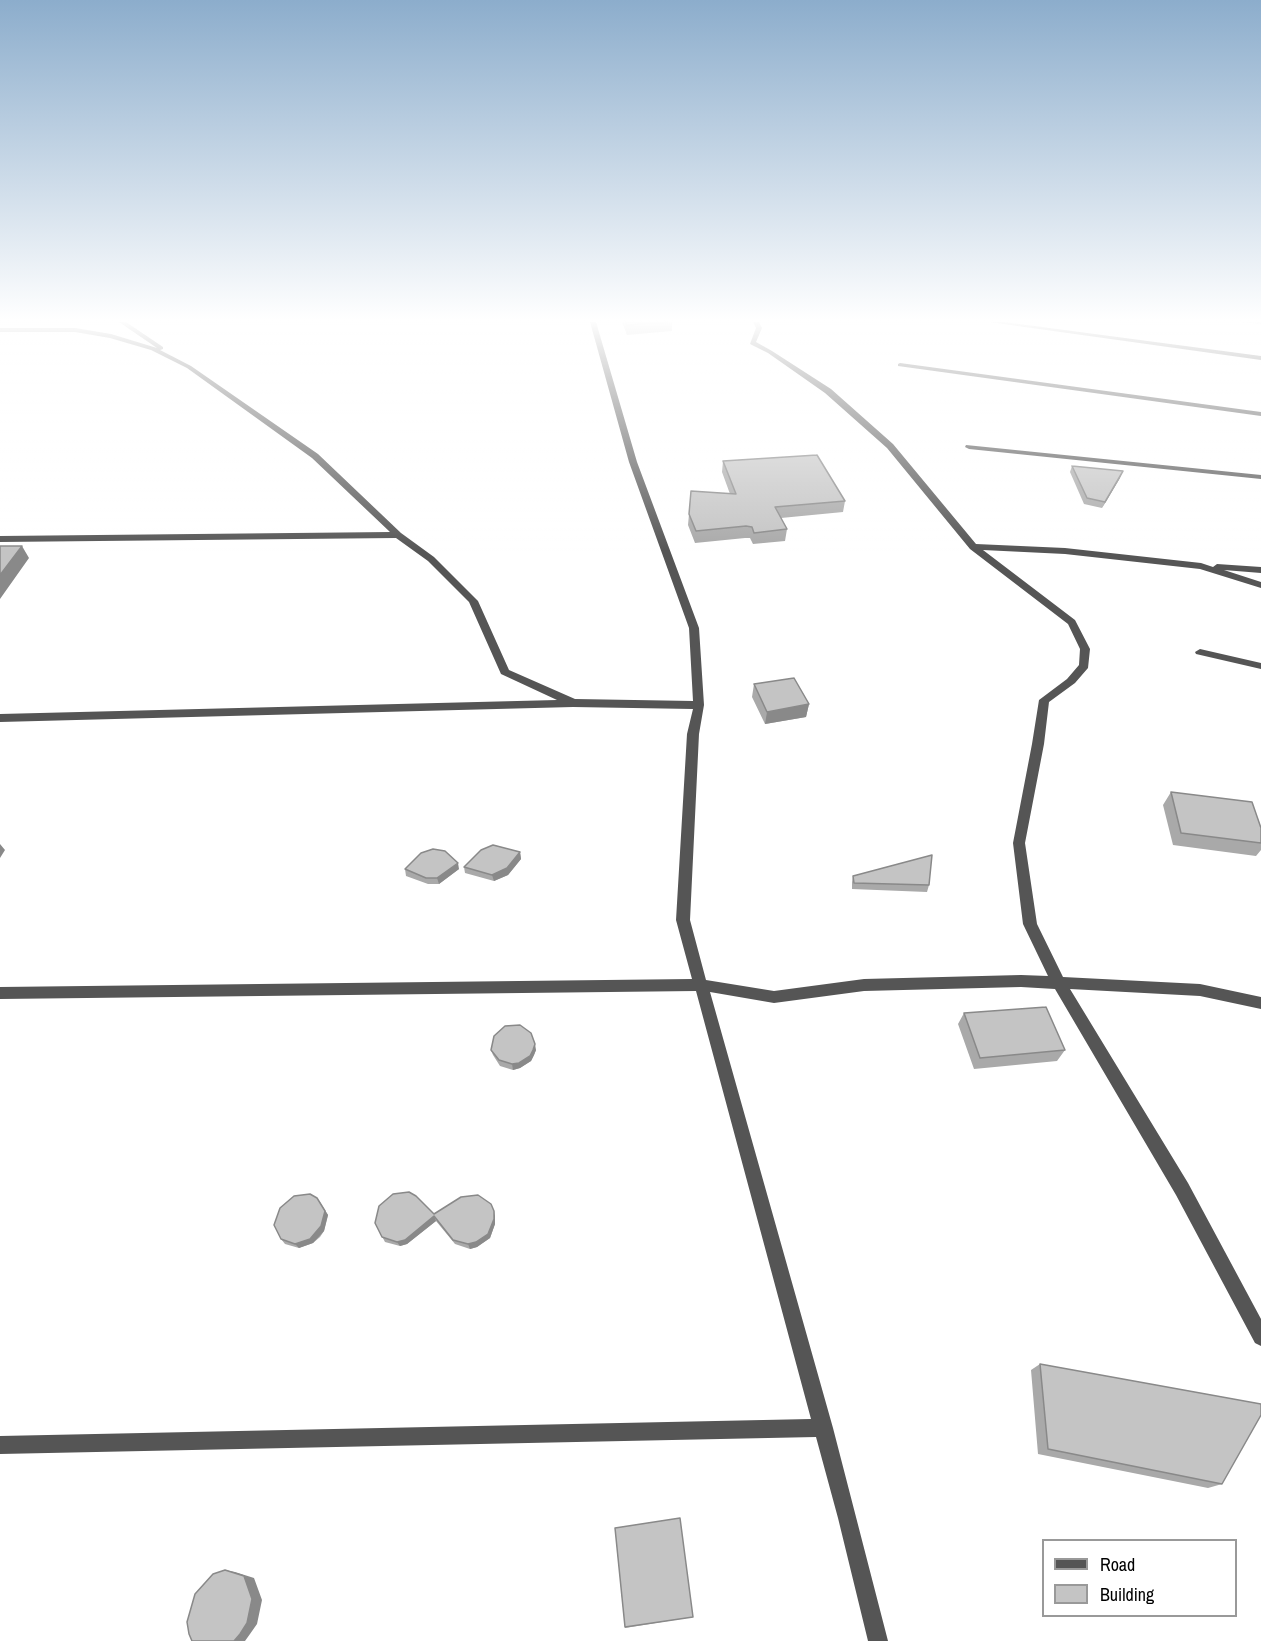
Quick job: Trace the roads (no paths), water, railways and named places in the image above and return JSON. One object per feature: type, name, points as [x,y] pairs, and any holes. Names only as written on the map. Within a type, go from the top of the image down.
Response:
[{"type":"street","points":[[234,399],[315,456],[398,535],[431,559],[473,601],[505,672],[573,703]]},
{"type":"street","points":[[615,399],[633,462],[694,628],[699,705],[693,734],[683,920],[824,1428],[878,1641]]},
{"type":"street","points":[[837,399],[890,446],[973,547],[1072,622],[1085,649],[1084,666],[1071,681],[1044,700],[1019,843],[1030,924],[1058,982],[1182,1188],[1261,1337]]},
{"type":"street","points":[[1147,399],[1261,414]]},
{"type":"street","points":[[969,447],[1261,477]]},
{"type":"street","points":[[0,539],[398,535]]},
{"type":"street","points":[[973,547],[1065,551],[1201,566],[1261,570]]},
{"type":"street","points":[[1201,566],[1261,585]]},
{"type":"street","points":[[1200,652],[1261,666]]},
{"type":"street","points":[[0,718],[573,703],[699,705]]},
{"type":"street","points":[[0,993],[701,984],[774,997],[864,985],[1058,982],[1200,990],[1261,1003]]},
{"type":"street","points":[[0,1445],[824,1428]]}]
